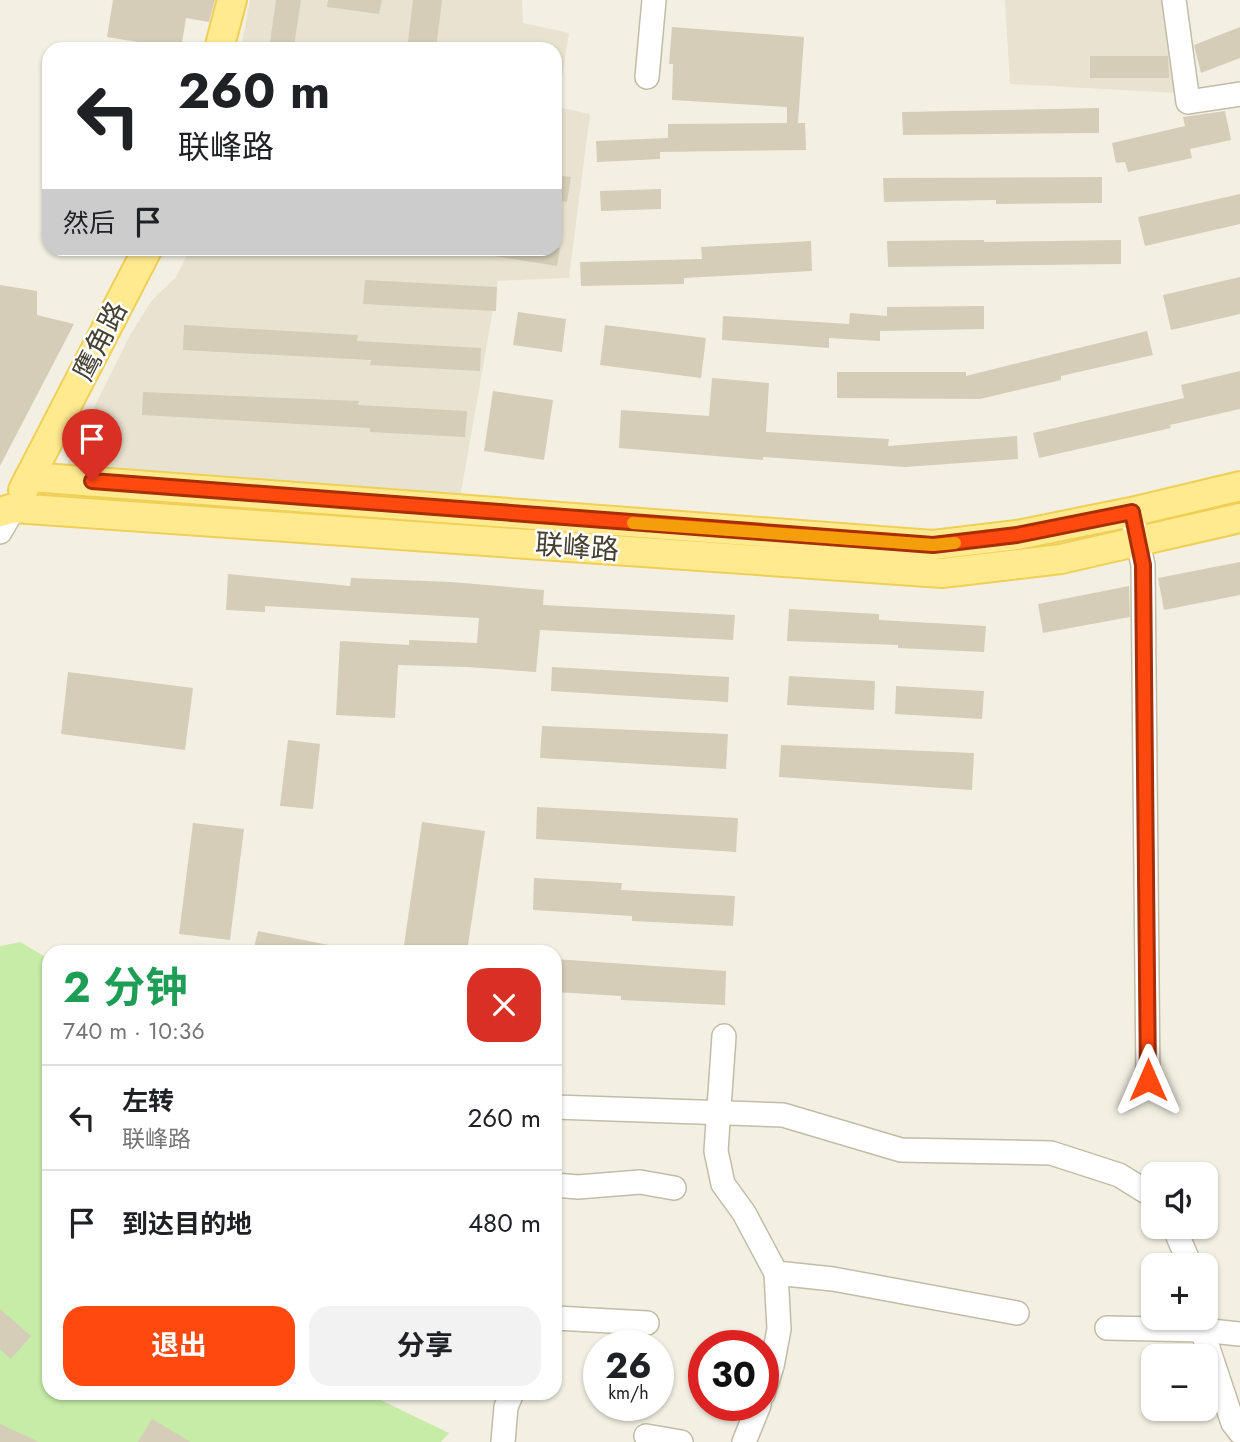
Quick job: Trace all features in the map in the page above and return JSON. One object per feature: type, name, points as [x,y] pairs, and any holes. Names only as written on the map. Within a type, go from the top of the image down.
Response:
[{"type":"main road","points":[[221,42],[232,0]]},
{"type":"main road","name":"鹰角路","points":[[5,517],[30,477],[144,256]]},
{"type":"main road","name":"联峰路","points":[[30,477],[933,545],[1017,535],[1132,512],[1240,486]]},
{"type":"main road","name":"联峰路","points":[[5,517],[942,573],[1061,559],[1240,518]]},
{"type":"street","points":[[647,77],[654,0]]},
{"type":"street","points":[[1174,0],[1188,102],[1240,94]]},
{"type":"street","points":[[1132,512],[1143,565],[1148,1080]]},
{"type":"street","points":[[724,1036],[716,1151],[723,1184],[744,1213],[776,1273],[779,1330]]},
{"type":"street","points":[[562,1107],[783,1115],[901,1150],[1051,1153],[1119,1175],[1141,1189]]},
{"type":"street","points":[[562,1185],[640,1182],[674,1188]]},
{"type":"street","points":[[776,1273],[833,1279],[1017,1313]]},
{"type":"street","points":[[562,1318],[647,1323]]},
{"type":"street","points":[[1107,1328],[1141,1327]]},
{"type":"street","points":[[1218,1328],[1240,1334]]},
{"type":"street","points":[[1203,1330],[1233,1423],[1240,1432]]},
{"type":"street","points":[[507,1441],[506,1407],[509,1400]]},
{"type":"street","points":[[744,1442],[753,1421]]},
{"type":"street","points":[[646,1436],[681,1442]]},
{"type":"shaded area","points":[[250,0],[522,0],[523,23],[569,33],[562,76],[562,42],[242,42]]},
{"type":"shaded area","points":[[1005,0],[1166,0],[1177,93],[1010,84]]},
{"type":"shaded area","points":[[562,108],[590,114],[569,278],[498,281],[459,504],[63,471],[130,335],[152,300],[176,277],[186,256],[562,256]]},
{"type":"green space","points":[[70,492],[199,499],[197,512],[68,502]]},
{"type":"green space","points":[[221,500],[403,514],[403,525],[221,509]]},
{"type":"green space","points":[[20,942],[42,955],[42,1400],[381,1400],[449,1433],[441,1442],[0,1442],[0,946]]},
{"type":"building","points":[[113,0],[215,0],[209,22],[186,18],[182,42],[138,42],[107,37]]},
{"type":"building","points":[[276,0],[301,0],[295,42],[270,42]]},
{"type":"building","points":[[328,0],[382,0],[379,14],[327,7]]},
{"type":"building","points":[[413,0],[442,0],[437,42],[408,42]]},
{"type":"building","points":[[672,27],[804,37],[798,123],[805,123],[806,150],[660,152],[660,159],[597,162],[596,141],[668,138],[668,124],[787,123],[787,107],[672,100],[673,64],[669,64]]},
{"type":"building","points":[[1240,27],[1240,58],[1201,73],[1194,45]]},
{"type":"building","points":[[1090,56],[1168,56],[1169,78],[1090,78]]},
{"type":"building","points":[[1099,108],[1099,133],[903,135],[902,112]]},
{"type":"building","points":[[1225,111],[1231,140],[1190,149],[1192,158],[1128,172],[1125,162],[1116,163],[1112,143],[1185,126],[1183,117]]},
{"type":"building","points":[[562,176],[571,177],[567,202],[562,201]]},
{"type":"building","points":[[1102,177],[1102,203],[996,204],[996,200],[884,202],[883,178]]},
{"type":"building","points":[[661,189],[661,209],[601,211],[600,191]]},
{"type":"building","points":[[1240,194],[1240,224],[1145,246],[1138,217]]},
{"type":"building","points":[[1121,240],[1121,264],[888,267],[887,241]]},
{"type":"building","points":[[811,241],[812,271],[684,278],[684,284],[581,286],[580,262],[702,259],[701,247]]},
{"type":"building","points":[[493,256],[559,256],[557,266]]},
{"type":"building","points":[[1240,277],[1240,314],[1171,330],[1163,295]]},
{"type":"building","points":[[365,280],[497,287],[496,311],[363,304]]},
{"type":"building","points":[[0,285],[37,291],[37,315],[74,324],[0,466]]},
{"type":"building","points":[[984,306],[984,329],[880,331],[880,341],[829,338],[829,348],[722,340],[723,316],[849,324],[850,313],[887,316],[887,307]]},
{"type":"building","points":[[518,312],[566,319],[562,352],[513,345]]},
{"type":"building","points":[[184,325],[358,335],[357,341],[481,348],[480,371],[370,365],[371,360],[183,350]]},
{"type":"building","points":[[605,325],[706,338],[701,378],[600,365]]},
{"type":"building","points":[[1147,331],[1153,355],[1061,376],[1061,380],[980,399],[837,398],[837,372],[966,372],[966,376]]},
{"type":"building","points":[[1240,371],[1240,409],[1170,425],[1171,428],[1039,458],[1033,433],[1184,398],[1181,385]]},
{"type":"building","points":[[712,378],[769,383],[766,432],[889,439],[888,446],[1017,436],[1018,459],[905,467],[763,457],[763,460],[619,448],[621,410],[709,416]]},
{"type":"building","points":[[493,391],[553,400],[544,460],[484,451]]},
{"type":"building","points":[[143,392],[359,401],[358,405],[467,411],[465,437],[370,432],[370,428],[142,415]]},
{"type":"building","points":[[1240,562],[1240,595],[1164,610],[1158,578]]},
{"type":"building","points":[[228,574],[350,586],[351,578],[451,582],[544,590],[543,605],[735,615],[733,640],[540,630],[536,672],[398,665],[395,718],[336,715],[340,641],[409,645],[409,640],[477,643],[479,618],[265,606],[265,612],[226,610]]},
{"type":"building","points":[[1129,586],[1130,617],[1043,633],[1038,604]]},
{"type":"building","points":[[789,609],[879,614],[879,620],[986,626],[984,652],[898,648],[898,645],[787,641]]},
{"type":"building","points":[[552,667],[729,677],[728,702],[551,691]]},
{"type":"building","points":[[68,672],[193,688],[185,750],[61,734]]},
{"type":"building","points":[[789,676],[875,681],[874,710],[787,705]]},
{"type":"building","points":[[896,686],[984,691],[982,719],[895,714]]},
{"type":"building","points":[[542,726],[728,734],[726,769],[540,758]]},
{"type":"building","points":[[288,740],[320,744],[313,809],[280,806]]},
{"type":"building","points":[[781,745],[974,753],[972,790],[779,777]]},
{"type":"building","points":[[537,807],[738,818],[736,852],[536,839]]},
{"type":"building","points":[[422,822],[485,831],[468,945],[404,945]]},
{"type":"building","points":[[193,823],[244,829],[230,940],[179,934]]},
{"type":"building","points":[[534,878],[622,883],[621,890],[735,896],[733,926],[632,921],[632,916],[533,910]]},
{"type":"building","points":[[258,931],[329,945],[255,945]]},
{"type":"building","points":[[562,959],[726,971],[725,1005],[621,1000],[621,996],[562,992]]},
{"type":"building","points":[[0,1309],[31,1336],[11,1359],[0,1349]]},
{"type":"building","points":[[152,1419],[191,1442],[138,1442]]},
{"type":"building","points":[[0,1424],[39,1442],[0,1442]]},
{"type":"slow traffic","points":[[633,523],[933,545],[955,543]]},
{"type":"route","points":[[92,481],[933,545],[1017,535],[1132,512],[1143,565],[1148,1080]]}]
